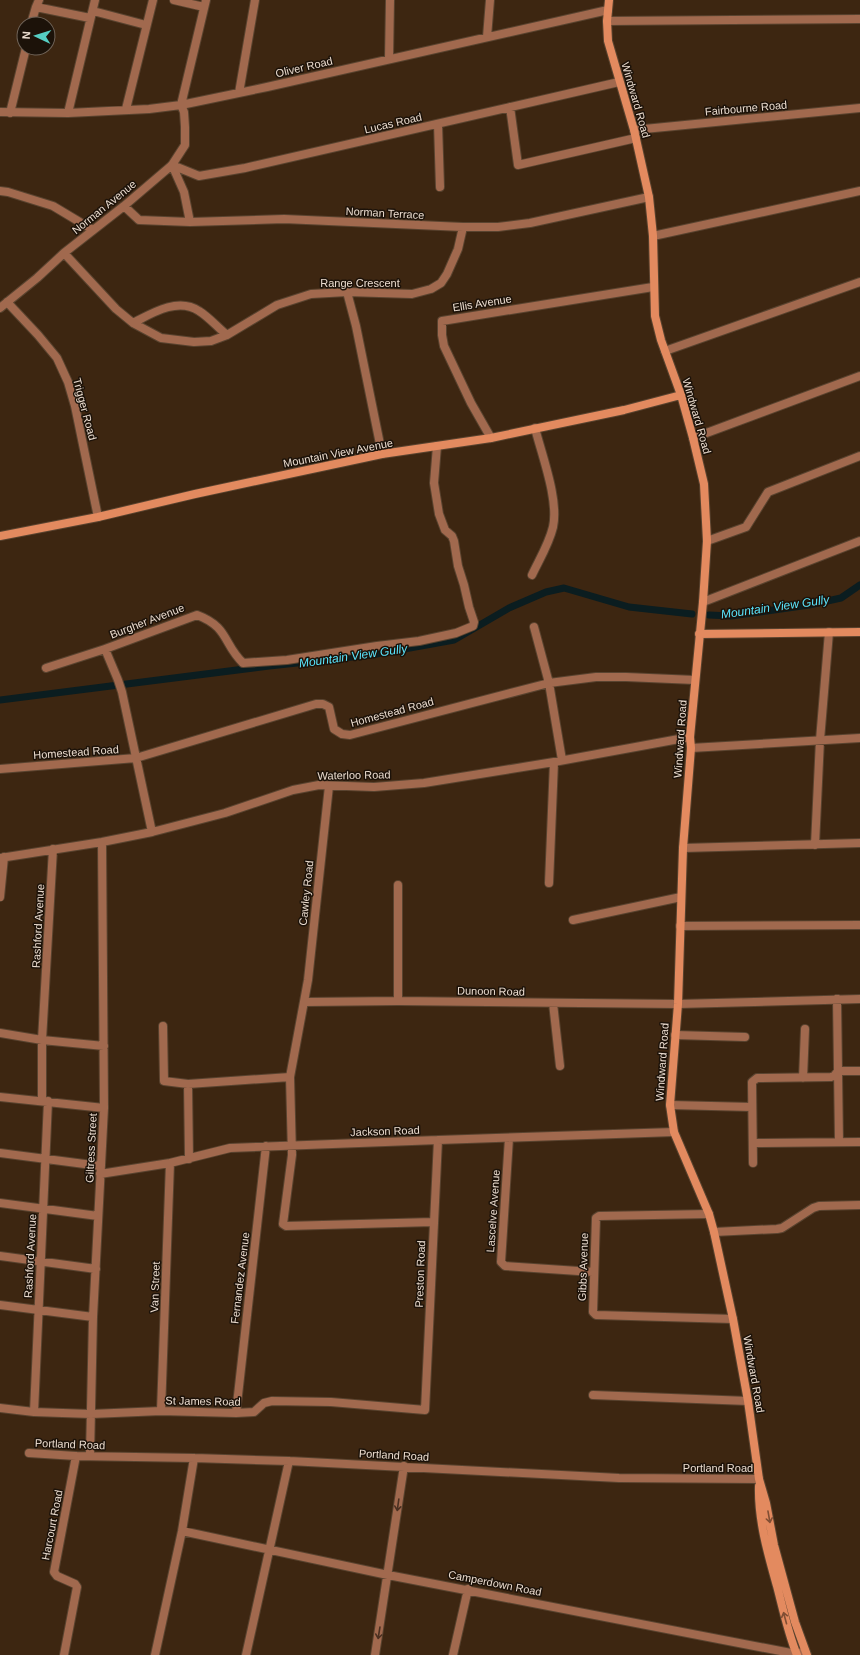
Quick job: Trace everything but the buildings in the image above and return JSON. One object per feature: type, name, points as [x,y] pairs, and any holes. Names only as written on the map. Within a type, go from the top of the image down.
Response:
[{"type":"main road","name":"Windward Road","points":[[609,0],[607,21],[608,41],[634,130],[649,197],[653,236],[653,287],[655,316],[665,351],[681,395],[704,484],[707,541],[703,602],[690,737],[683,848],[678,1004],[670,1105],[674,1132],[709,1214],[714,1232],[733,1319],[748,1401],[759,1479],[766,1503],[774,1545],[795,1622],[806,1653]]},
{"type":"main road","name":"Mountain View Avenue","points":[[0,536],[98,517],[195,494],[382,454],[491,438],[624,410],[681,395]]},
{"type":"main road","points":[[699,634],[860,632]]},
{"type":"main road","name":"Windward Road","points":[[759,1479],[758,1504],[766,1548],[796,1654]]},
{"type":"street","points":[[68,113],[95,0]]},
{"type":"street","points":[[126,109],[153,0]]},
{"type":"street","points":[[174,0],[205,3],[181,105]]},
{"type":"street","points":[[239,93],[254,0]]},
{"type":"street","points":[[389,59],[390,0]]},
{"type":"street","points":[[487,37],[490,0]]},
{"type":"street","points":[[33,16],[37,3],[146,25]]},
{"type":"street","name":"Oliver Road","points":[[0,112],[68,113],[149,109],[181,105],[608,10]]},
{"type":"street","points":[[607,21],[860,19]]},
{"type":"street","points":[[10,113],[24,56]]},
{"type":"street","name":"Lucas Road","points":[[172,165],[199,176],[244,168],[619,82]]},
{"type":"street","name":"Norman Avenue","points":[[0,308],[37,278],[64,253],[124,206],[172,165],[185,145],[184,112],[181,105]]},
{"type":"street","points":[[510,107],[518,165],[636,138]]},
{"type":"street","name":"Fairbourne Road","points":[[634,130],[860,108]]},
{"type":"street","points":[[438,124],[440,188]]},
{"type":"street","points":[[172,165],[184,192],[190,222]]},
{"type":"street","points":[[0,191],[8,192],[52,206],[93,230]]},
{"type":"street","points":[[653,236],[860,191]]},
{"type":"street","name":"Norman Terrace","points":[[124,206],[139,220],[190,222],[284,219],[463,227],[498,227],[530,223],[649,197]]},
{"type":"street","name":"Range Crescent","points":[[64,253],[116,309],[133,323],[161,338],[211,342],[227,335],[277,305],[311,294],[347,292],[412,294],[431,289],[440,283],[447,274],[458,249],[463,227]]},
{"type":"street","points":[[665,351],[860,282]]},
{"type":"street","name":"Ellis Avenue","points":[[491,438],[471,403],[447,352],[442,335],[442,321],[653,287]]},
{"type":"street","points":[[347,292],[382,454]]},
{"type":"street","name":"Trigger Road","points":[[7,302],[57,358],[68,382],[75,406],[98,517]]},
{"type":"street","points":[[133,323],[160,310],[175,306],[184,306],[201,311],[227,335]]},
{"type":"street","points":[[693,438],[860,376]]},
{"type":"street","points":[[532,575],[553,529],[555,517],[554,501],[535,428]]},
{"type":"street","name":"Burgher Avenue","points":[[46,668],[105,649],[197,615],[212,621],[221,630],[238,658],[243,663],[287,660],[447,636],[473,626],[474,622],[458,566],[454,541],[452,536],[445,530],[439,514],[434,483],[437,446]]},
{"type":"street","points":[[707,541],[746,527],[768,492],[860,456]]},
{"type":"street","points":[[703,602],[860,541]]},
{"type":"street","points":[[534,627],[549,683],[558,761],[549,883]]},
{"type":"street","points":[[815,845],[820,740],[829,632]]},
{"type":"street","points":[[105,649],[122,692],[152,832]]},
{"type":"street","name":"Homestead Road","points":[[0,769],[136,758],[316,704],[323,704],[329,707],[334,729],[342,734],[350,735],[549,683],[611,677],[695,680]]},
{"type":"street","name":"Waterloo Road","points":[[2,857],[102,842],[152,832],[225,813],[293,790],[319,785],[374,788],[424,783],[690,737]]},
{"type":"street","points":[[690,748],[860,738]]},
{"type":"street","name":"Cawley Road","points":[[329,786],[305,1002],[290,1077],[292,1145],[284,1226],[433,1222]]},
{"type":"street","name":"Giltress Street","points":[[90,1455],[93,1317],[104,1108],[102,842]]},
{"type":"street","points":[[683,848],[815,845],[860,842]]},
{"type":"street","name":"Rashford Avenue","points":[[34,1412],[45,1159],[45,1101],[42,1040],[53,849]]},
{"type":"street","points":[[0,897],[2,857]]},
{"type":"street","points":[[398,885],[398,1001]]},
{"type":"street","points":[[573,920],[682,897]]},
{"type":"street","points":[[680,926],[860,925]]},
{"type":"street","points":[[837,999],[839,1142]]},
{"type":"street","name":"Dunoon Road","points":[[305,1002],[398,1001],[678,1004],[860,999]]},
{"type":"street","points":[[553,1003],[560,1066]]},
{"type":"street","points":[[163,1026],[164,1081],[188,1084],[290,1077]]},
{"type":"street","points":[[803,1078],[805,1029]]},
{"type":"street","points":[[0,1033],[42,1040],[104,1046]]},
{"type":"street","points":[[675,1034],[745,1037]]},
{"type":"street","points":[[838,1071],[860,1071]]},
{"type":"street","points":[[753,1162],[752,1082],[756,1078],[831,1077],[838,1071]]},
{"type":"street","points":[[188,1084],[188,1159]]},
{"type":"street","points":[[0,1097],[104,1108]]},
{"type":"street","points":[[670,1105],[752,1107]]},
{"type":"street","name":"Jackson Road","points":[[0,1153],[45,1159],[100,1170],[170,1163],[230,1148],[674,1132]]},
{"type":"street","name":"Lascelve Avenue","points":[[509,1138],[502,1265],[593,1272]]},
{"type":"street","name":"Preston Road","points":[[425,1410],[438,1140]]},
{"type":"street","points":[[753,1143],[860,1142]]},
{"type":"street","name":"Fernandez Avenue","points":[[236,1413],[266,1146]]},
{"type":"street","name":"Van Street","points":[[161,1411],[170,1163]]},
{"type":"street","points":[[0,1203],[98,1216]]},
{"type":"street","points":[[714,1232],[777,1229],[782,1228],[813,1208],[819,1206],[860,1205]]},
{"type":"street","name":"Gibbs Avenue","points":[[709,1214],[599,1216],[596,1218],[593,1272],[593,1312],[596,1315],[733,1319]]},
{"type":"street","points":[[0,1256],[96,1269]]},
{"type":"street","points":[[0,1305],[93,1317]]},
{"type":"street","points":[[594,1395],[748,1401]]},
{"type":"street","name":"St James Road","points":[[0,1408],[34,1412],[91,1414],[161,1411],[236,1413],[254,1412],[264,1403],[272,1401],[331,1402],[425,1410]]},
{"type":"street","name":"Portland Road","points":[[29,1454],[289,1461],[619,1478],[759,1479]]},
{"type":"street","name":"Harcourt Road","points":[[64,1655],[77,1587],[75,1584],[57,1576],[54,1572],[76,1456]]},
{"type":"street","points":[[154,1655],[182,1531],[194,1458]]},
{"type":"street","points":[[246,1655],[289,1461]]},
{"type":"street","points":[[375,1655],[404,1466]]},
{"type":"street","name":"Camperdown Road","points":[[182,1531],[388,1575],[468,1589],[796,1654],[806,1653]]},
{"type":"street","points":[[453,1655],[468,1589]]},
{"type":"waterway","name":"Mountain View Gully","points":[[709,615],[731,616],[809,605],[841,598],[860,585]]},
{"type":"waterway","name":"Mountain View Gully","points":[[0,700],[269,666],[371,655],[454,640],[509,608],[546,592],[564,588],[629,607],[692,614]]}]
